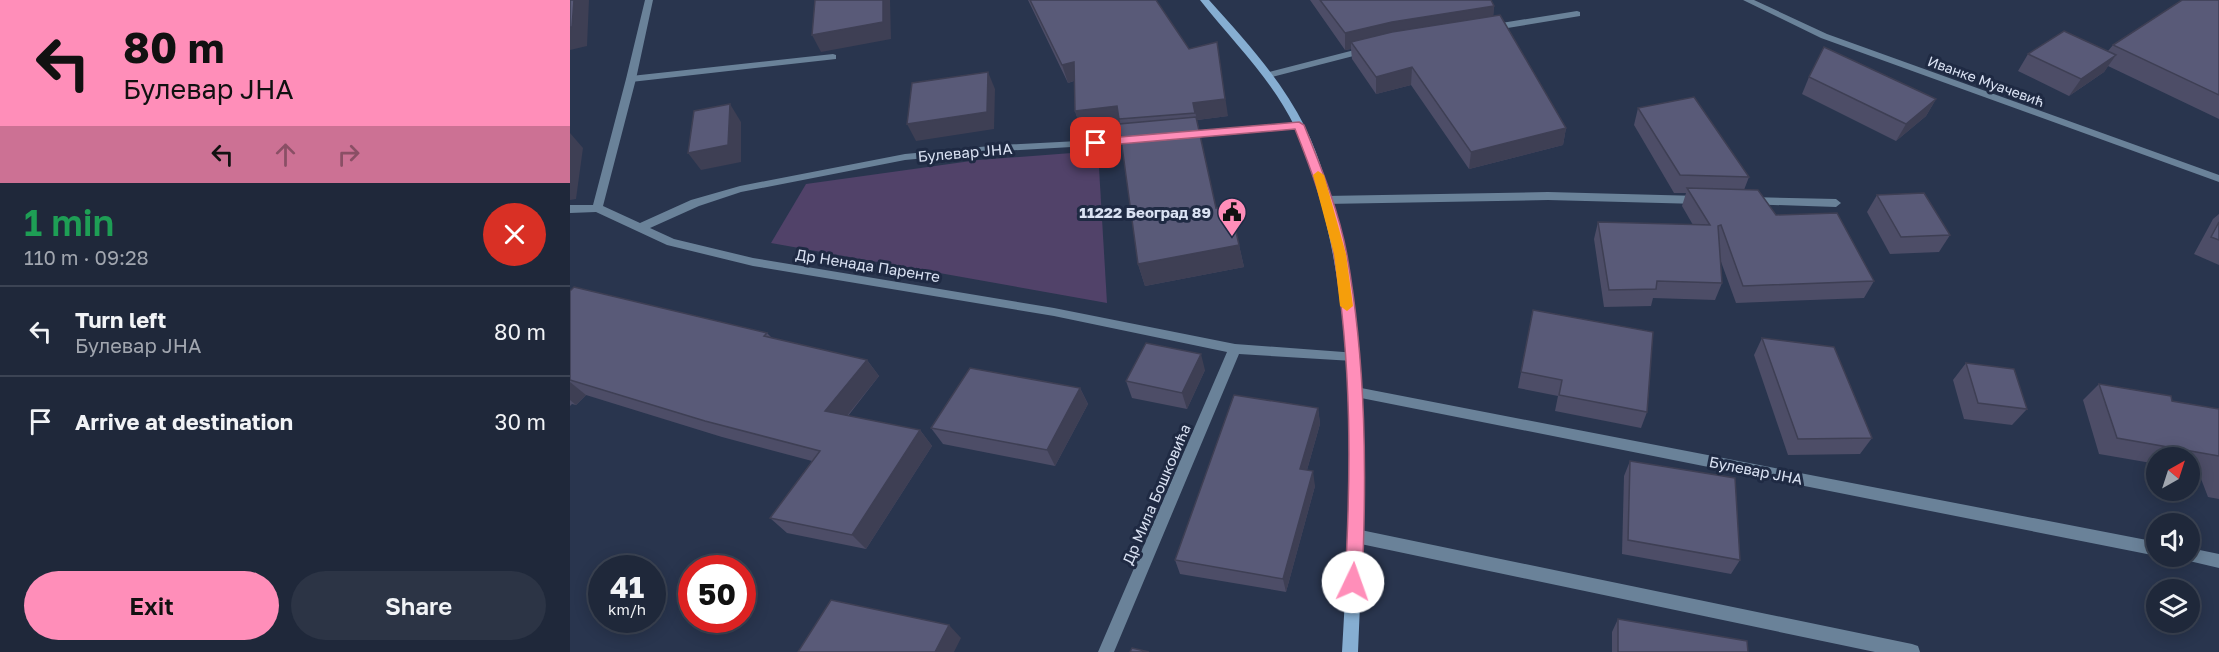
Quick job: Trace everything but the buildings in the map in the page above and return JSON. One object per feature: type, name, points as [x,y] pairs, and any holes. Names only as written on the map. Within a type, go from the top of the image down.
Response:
[{"type":"main road","points":[[1204,0],[1235,33],[1268,75],[1299,125],[1310,150],[1340,254],[1356,392],[1358,493],[1350,652]]},
{"type":"street","points":[[570,209],[597,208],[649,0]]},
{"type":"street","name":"Иванке Муачевић","points":[[1747,0],[1824,36],[2219,179]]},
{"type":"street","points":[[1483,29],[1577,14]]},
{"type":"street","points":[[1268,75],[1381,46]]},
{"type":"street","points":[[631,79],[833,57]]},
{"type":"street","points":[[1172,138],[1299,125]]},
{"type":"street","name":"Булевар ЈНА","points":[[640,228],[695,203],[740,189],[905,157],[1001,148],[1149,140]]},
{"type":"street","points":[[1325,200],[1548,196],[1716,201]]},
{"type":"street","points":[[1740,201],[1836,203]]},
{"type":"street","name":"Др Ненада Паренте","points":[[597,208],[671,242],[753,262],[1054,312],[1235,348],[1353,356]]},
{"type":"street","name":"Др Мила Бошковића","points":[[1106,652],[1235,348]]},
{"type":"street","name":"Булевар ЈНА","points":[[1356,392],[2146,547]]},
{"type":"street","points":[[1356,536],[1912,652]]},
{"type":"street","points":[[2200,557],[2219,561]]},
{"type":"shaded area","points":[[1098,151],[1107,303],[771,243],[806,184],[978,160]]},
{"type":"slow traffic","points":[[1318,175],[1340,254],[1347,306]]},
{"type":"place","name":"11222 Београд 89","points":[[1232,238]]},
{"type":"route","points":[[1096,143],[1299,125],[1317,171],[1340,254],[1353,356],[1358,493],[1353,582]]}]
